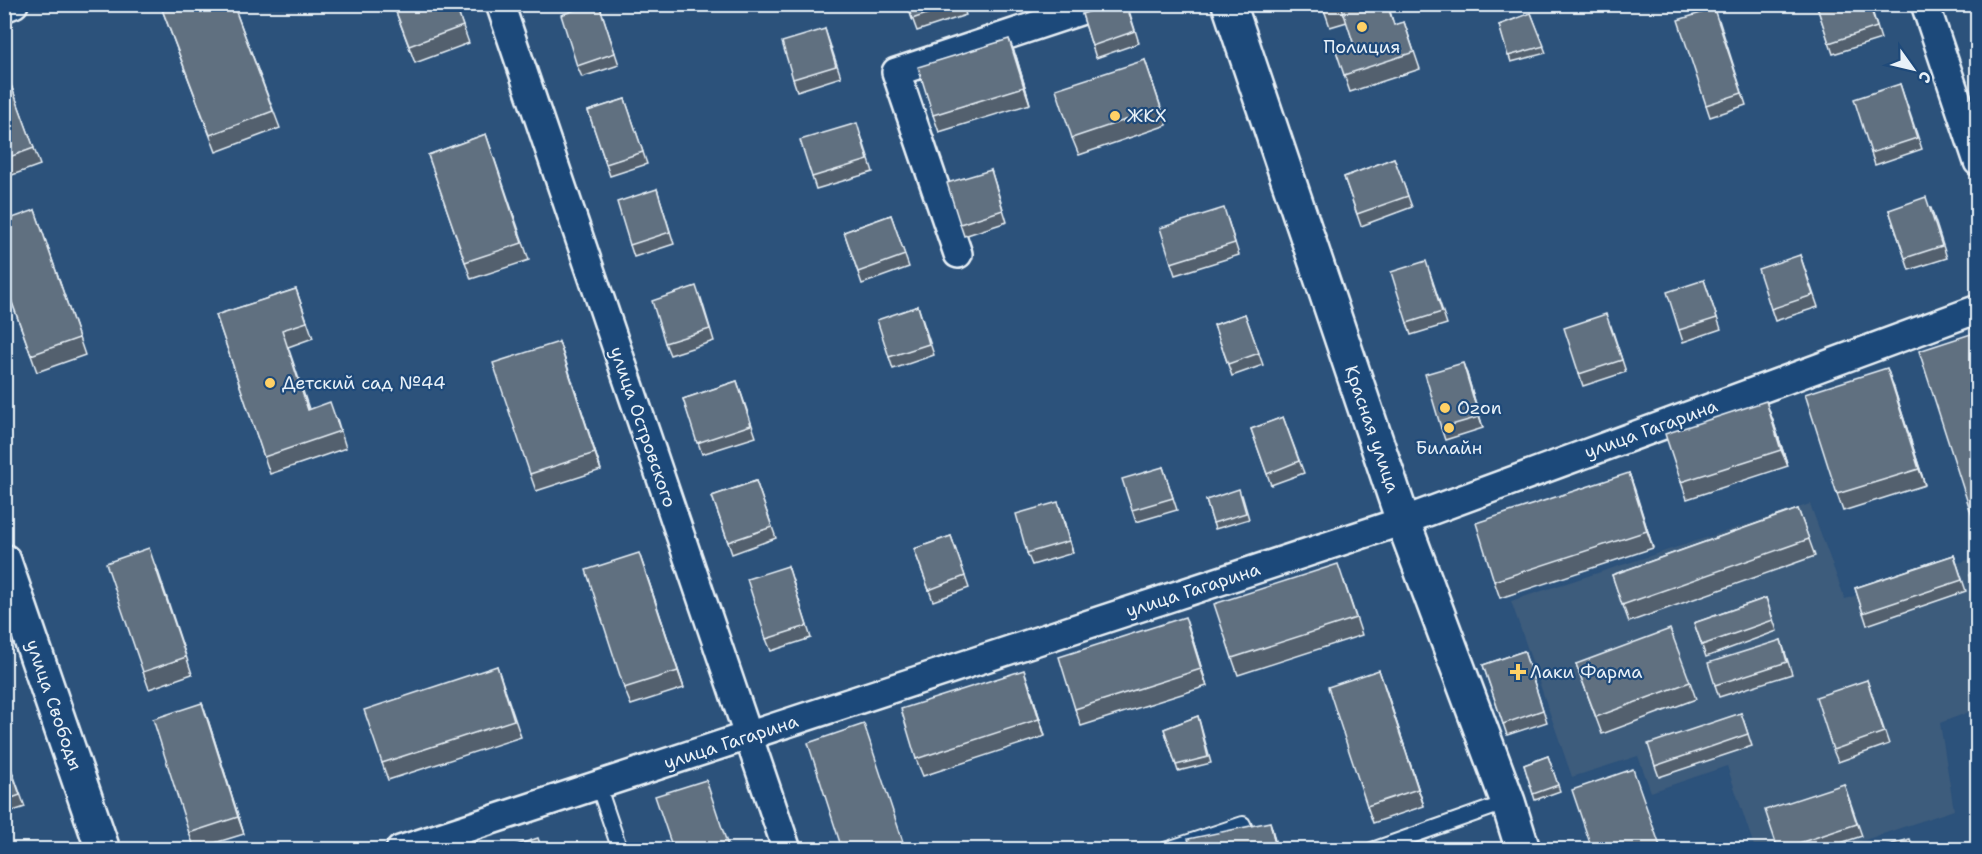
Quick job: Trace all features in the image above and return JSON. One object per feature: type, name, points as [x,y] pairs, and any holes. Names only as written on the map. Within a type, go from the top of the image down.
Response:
[{"type":"street","points":[[4,8],[14,4]]},
{"type":"street","name":"улица Островского","points":[[500,4],[787,849]]},
{"type":"street","points":[[958,254],[896,72],[1101,4]]},
{"type":"street","name":"Красная улица","points":[[1229,4],[1402,520],[1508,802],[1523,849]]},
{"type":"street","points":[[1925,4],[1977,162]]},
{"type":"street","name":"улица Гагарина","points":[[400,849],[748,737],[1402,520],[1977,309]]},
{"type":"street","name":"улица Свободы","points":[[4,561],[103,849]]},
{"type":"lane","points":[[598,785],[620,849]]},
{"type":"lane","points":[[1372,849],[1508,802]]},
{"type":"lane","points":[[1165,849],[1243,824],[1253,849]]},
{"type":"shaded area","points":[[1810,504],[1845,599],[1977,557],[1977,709],[1940,723],[1954,810],[1838,849],[1755,849],[1727,766],[1651,792],[1638,756],[1572,777],[1511,601]]},
{"type":"building","points":[[160,4],[233,4],[273,111],[210,135]]},
{"type":"building","points":[[393,4],[455,4],[463,26],[409,46]]},
{"type":"building","points":[[591,4],[599,4],[615,53],[577,66],[561,15]]},
{"type":"building","points":[[907,4],[956,4],[912,19]]},
{"type":"building","points":[[1111,4],[1126,4],[1135,31],[1092,46],[1082,14]]},
{"type":"building","name":"Полиция","points":[[1322,4],[1387,4],[1394,25],[1404,22],[1414,52],[1344,75],[1336,51],[1354,45],[1341,5],[1324,10]]},
{"type":"building","points":[[1823,4],[1869,4],[1877,27],[1829,43],[1817,7]]},
{"type":"building","points":[[1714,9],[1742,93],[1706,105],[1678,20]]},
{"type":"building","points":[[1531,13],[1544,46],[1508,56],[1499,25]]},
{"type":"building","points":[[825,29],[836,66],[793,79],[782,42]]},
{"type":"building","points":[[1009,39],[1024,87],[933,115],[918,67]]},
{"type":"building","name":"ЖКХ","points":[[1145,60],[1161,108],[1072,138],[1056,89]]},
{"type":"building","points":[[4,66],[34,148],[4,159]]},
{"type":"building","points":[[1900,84],[1917,138],[1871,153],[1854,99]]},
{"type":"building","points":[[625,99],[643,152],[606,164],[588,111]]},
{"type":"building","points":[[857,123],[868,160],[812,177],[800,140]]},
{"type":"building","points":[[486,134],[522,243],[465,262],[428,155]]},
{"type":"building","points":[[1394,158],[1408,196],[1357,214],[1344,177]]},
{"type":"building","points":[[991,170],[1003,210],[960,224],[947,183]]},
{"type":"building","points":[[657,189],[670,232],[630,245],[617,202]]},
{"type":"building","points":[[1926,197],[1942,246],[1905,258],[1889,210]]},
{"type":"building","points":[[1224,208],[1235,243],[1171,263],[1160,228]]},
{"type":"building","points":[[35,210],[79,338],[31,355],[4,280],[4,221]]},
{"type":"building","points":[[891,215],[905,255],[858,272],[844,232]]},
{"type":"building","points":[[1800,255],[1813,295],[1771,309],[1758,269]]},
{"type":"building","points":[[1426,261],[1442,312],[1407,323],[1391,272]]},
{"type":"building","points":[[1704,280],[1717,318],[1679,330],[1667,292]]},
{"type":"building","points":[[696,286],[710,329],[665,343],[652,301]]},
{"type":"building","name":"Детский сад №44","points":[[296,289],[307,322],[282,330],[308,410],[330,402],[340,431],[264,457],[216,315]]},
{"type":"building","points":[[918,306],[929,344],[889,357],[877,320]]},
{"type":"building","points":[[1245,314],[1259,353],[1228,364],[1214,325]]},
{"type":"building","points":[[1606,314],[1622,360],[1579,374],[1564,328]]},
{"type":"building","points":[[1977,332],[1977,521],[1974,522],[1919,351]]},
{"type":"building","points":[[559,342],[595,453],[530,474],[493,363]]},
{"type":"building","points":[[1463,363],[1479,417],[1441,428],[1425,374]]},
{"type":"building","points":[[1887,368],[1919,469],[1837,494],[1805,394]]},
{"type":"building","points":[[737,381],[751,425],[697,443],[683,399]]},
{"type":"building","points":[[1766,401],[1781,450],[1681,482],[1665,434]]},
{"type":"building","points":[[1283,417],[1299,461],[1267,474],[1251,429]]},
{"type":"building","points":[[1163,467],[1173,498],[1132,510],[1122,479]]},
{"type":"building","points":[[1629,473],[1647,531],[1494,581],[1476,523]]},
{"type":"building","points":[[756,481],[772,527],[728,542],[712,496]]},
{"type":"building","points":[[1239,489],[1246,513],[1213,523],[1206,500]]},
{"type":"building","points":[[1058,502],[1069,541],[1027,553],[1016,514]]},
{"type":"building","points":[[1798,509],[1809,539],[1622,605],[1612,575]]},
{"type":"building","points":[[951,536],[965,576],[929,590],[914,549]]},
{"type":"building","points":[[149,548],[186,657],[143,672],[106,563]]},
{"type":"building","points":[[639,553],[678,671],[624,688],[586,570]]},
{"type":"building","points":[[1954,555],[1962,580],[1863,613],[1855,588]]},
{"type":"building","points":[[1338,564],[1356,618],[1232,658],[1214,604]]},
{"type":"building","points":[[788,566],[807,626],[766,639],[747,579]]},
{"type":"building","points":[[1977,572],[1977,598],[1970,575]]},
{"type":"building","points":[[1766,598],[1773,620],[1702,645],[1694,623]]},
{"type":"building","points":[[1185,617],[1201,669],[1075,709],[1059,657]]},
{"type":"building","points":[[1670,629],[1690,682],[1596,717],[1576,664]]},
{"type":"building","points":[[1781,640],[1787,662],[1715,685],[1708,663]]},
{"type":"building","points":[[1524,651],[1543,710],[1503,724],[1483,665]]},
{"type":"building","points":[[497,666],[514,720],[382,763],[364,710]]},
{"type":"building","points":[[1024,670],[1039,719],[916,759],[901,709]]},
{"type":"building","points":[[1379,670],[1418,789],[1367,806],[1328,687]]},
{"type":"building","points":[[1867,680],[1884,732],[1833,750],[1816,697]]},
{"type":"building","points":[[202,703],[238,817],[189,833],[153,719]]},
{"type":"building","points":[[1741,713],[1748,734],[1655,766],[1648,744]]},
{"type":"building","points":[[1198,716],[1208,757],[1176,765],[1164,729]]},
{"type":"building","points":[[864,724],[905,848],[902,849],[842,849],[808,743]]},
{"type":"building","points":[[4,749],[20,795],[4,801]]},
{"type":"building","points":[[1548,756],[1558,785],[1533,794],[1524,765]]},
{"type":"building","points":[[1633,769],[1661,849],[1592,849],[1572,790]]},
{"type":"building","points":[[706,780],[729,849],[673,849],[655,796]]},
{"type":"building","points":[[1844,784],[1857,824],[1778,849],[1765,810]]},
{"type":"building","points":[[1270,822],[1276,849],[1192,849],[1188,839]]},
{"type":"building","points":[[538,838],[542,849],[505,849]]},
{"type":"building","points":[[1910,839],[1914,849],[1882,849],[1881,847]]},
{"type":"place","name":"Полиция","points":[[1362,27]]},
{"type":"place","name":"ЖКХ","points":[[1115,116]]},
{"type":"place","name":"Детский сад №44","points":[[270,383]]},
{"type":"place","name":"Ozon","points":[[1445,408]]},
{"type":"place","name":"Билайн","points":[[1449,428]]},
{"type":"place","name":"Лаки Фарма","points":[[1518,672]]}]
